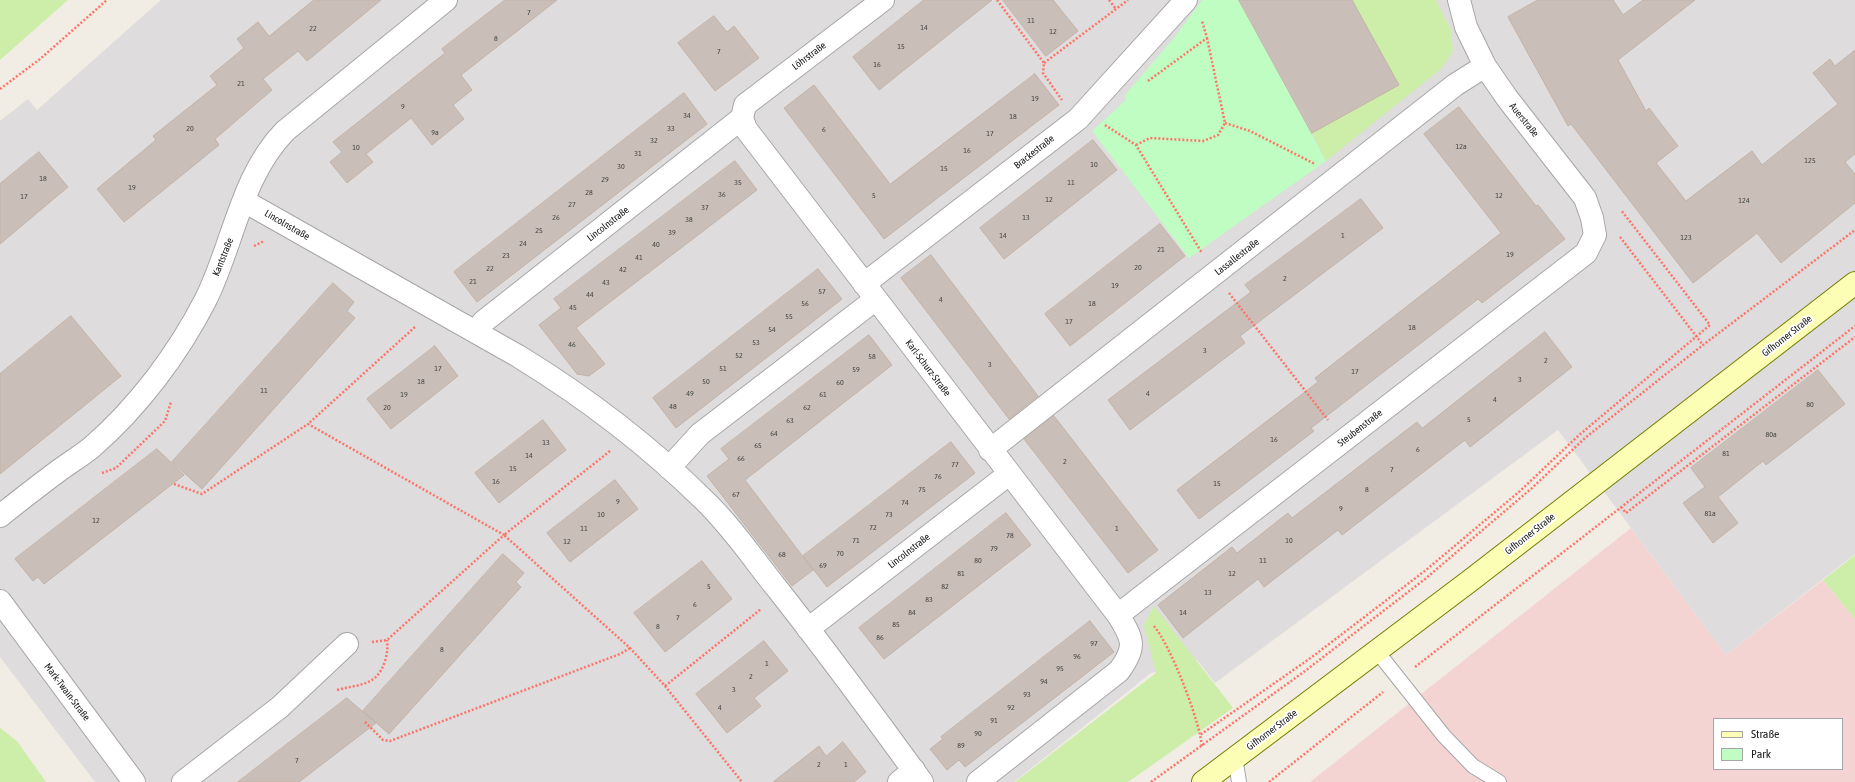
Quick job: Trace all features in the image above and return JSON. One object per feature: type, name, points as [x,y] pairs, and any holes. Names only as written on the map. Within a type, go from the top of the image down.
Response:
[{"type":"main road","name":"Gifhorner Straße","points":[[1203,782],[1376,650],[1471,580],[1855,283]]},
{"type":"street","name":"Kantstraße","points":[[0,516],[91,448],[130,409],[154,380],[180,342],[205,300],[225,254],[244,201],[266,153],[285,131],[446,0]]},
{"type":"street","name":"Löhrstraße","points":[[742,118],[745,105],[883,0]]},
{"type":"street","name":"Brackestraße","points":[[870,292],[1078,119],[1186,0]]},
{"type":"street","name":"Auerstraße","points":[[1459,0],[1466,27],[1485,66],[1507,98],[1585,198],[1592,218],[1595,235]]},
{"type":"street","name":"Lassallestraße","points":[[990,450],[1455,85],[1485,66]]},
{"type":"street","name":"Lincolnstraße","points":[[476,331],[483,322],[742,118]]},
{"type":"street","name":"Karl-Schurz-Straße","points":[[742,118],[746,129],[990,450],[1118,615]]},
{"type":"street","name":"Lincolnstraße","points":[[244,201],[476,331],[556,379],[631,435],[705,501],[723,521],[808,629],[912,778]]},
{"type":"street","name":"Steubenstraße","points":[[1118,615],[1586,253],[1595,235]]},
{"type":"street","points":[[669,468],[700,434],[870,292]]},
{"type":"street","name":"Lincolnstraße","points":[[808,629],[1009,474]]},
{"type":"street","name":"Mark-Twain-Straße","points":[[0,601],[134,782]]},
{"type":"street","points":[[978,782],[1120,671],[1130,657],[1131,635],[1118,615]]},
{"type":"street","points":[[183,782],[280,707],[348,644]]},
{"type":"lane","points":[[1376,650],[1398,680],[1453,746],[1473,766],[1499,782]]},
{"type":"lane","points":[[1236,757],[1239,782]]},
{"type":"path","points":[[0,89],[40,59],[107,0]]},
{"type":"path","points":[[997,0],[1044,63],[1043,73],[1065,104]]},
{"type":"path","points":[[1109,0],[1116,9]]},
{"type":"path","points":[[1044,63],[1128,0]]},
{"type":"path","points":[[1136,145],[1150,138],[1203,141],[1218,135],[1225,123],[1207,38]]},
{"type":"path","points":[[1100,122],[1136,145],[1215,274],[1344,441]]},
{"type":"path","points":[[1225,123],[1250,131],[1325,168],[1335,180]]},
{"type":"path","points":[[1200,735],[1312,657],[1426,570],[1520,491],[1578,436],[1710,325],[1621,210]]},
{"type":"path","points":[[1151,782],[1305,671],[1425,579],[1532,488],[1585,438],[1703,345],[1855,230]]},
{"type":"path","points":[[1595,235],[1619,237],[1703,345]]},
{"type":"path","points":[[174,484],[202,494],[308,424],[435,308]]},
{"type":"path","points":[[1269,782],[1398,680],[1855,326]]},
{"type":"path","points":[[1621,507],[1626,513],[1855,337]]},
{"type":"path","points":[[308,424],[504,535],[630,648],[665,686],[742,782]]},
{"type":"path","points":[[348,644],[387,640],[504,535],[631,435]]},
{"type":"path","points":[[665,686],[781,594]]},
{"type":"path","points":[[1150,622],[1167,648],[1196,718],[1202,746]]},
{"type":"path","points":[[365,722],[383,740],[390,741],[620,654],[630,648]]},
{"type":"shaded area","points":[[161,0],[1855,0],[1855,554],[1726,655],[1558,430],[1215,683],[1197,660],[1151,673],[1014,782],[95,782],[0,657],[0,121],[28,99],[37,110]]},
{"type":"shaded area","points":[[1631,528],[1726,655],[1823,580],[1855,619],[1855,782],[1310,782]]},
{"type":"green space","points":[[0,0],[68,0],[0,60]]},
{"type":"green space","points":[[1202,0],[1239,0],[1326,161],[1189,258],[1092,131],[1126,100],[1125,95],[1173,39]]},
{"type":"green space","points":[[1352,0],[1436,0],[1451,30],[1453,51],[1441,69],[1326,161],[1312,133],[1399,85]]},
{"type":"green space","points":[[1855,555],[1855,619],[1823,580]]},
{"type":"green space","points":[[1154,606],[1233,708],[1128,782],[1015,782],[1156,673],[1144,625]]},
{"type":"green space","points":[[0,728],[17,741],[46,782],[0,782]]},
{"type":"building","points":[[314,0],[381,0],[307,61],[298,51],[263,79],[272,90],[215,139],[219,145],[124,222],[97,189],[156,140],[153,136],[217,85],[210,76],[244,48],[237,39],[258,22],[269,36]]},
{"type":"building","points":[[505,0],[557,0],[461,75],[472,90],[453,105],[464,119],[432,145],[411,118],[366,154],[373,162],[347,183],[330,162],[342,152],[333,142],[445,53],[442,49]]},
{"type":"building","points":[[924,0],[992,0],[879,90],[853,57]]},
{"type":"building","points":[[1003,0],[1053,0],[1078,31],[1046,56]]},
{"type":"building","points":[[1239,0],[1352,0],[1399,85],[1312,133]]},
{"type":"building","points":[[1538,0],[1613,0],[1623,15],[1643,0],[1695,0],[1618,60],[1646,111],[1649,108],[1678,146],[1656,163],[1686,201],[1752,151],[1762,165],[1838,104],[1813,73],[1830,59],[1835,66],[1855,50],[1855,154],[1845,162],[1855,174],[1855,203],[1781,263],[1757,233],[1693,283],[1571,124],[1568,126],[1508,17]]},
{"type":"building","points":[[714,16],[727,32],[734,26],[759,58],[715,91],[678,43]]},
{"type":"building","points":[[1035,74],[1059,105],[884,239],[784,108],[814,85],[890,184]]},
{"type":"building","points":[[684,93],[707,124],[477,302],[454,272]]},
{"type":"building","points":[[1459,107],[1536,206],[1538,205],[1565,239],[1482,303],[1478,299],[1311,428],[1314,431],[1199,519],[1177,490],[1318,382],[1315,378],[1501,233],[1424,134]]},
{"type":"building","points":[[1093,140],[1117,170],[1004,259],[980,228]]},
{"type":"building","points":[[39,152],[68,187],[0,244],[0,184]]},
{"type":"building","points":[[735,161],[757,190],[576,328],[605,364],[589,376],[577,374],[539,325],[561,308],[554,299]]},
{"type":"building","points":[[1361,199],[1383,228],[1240,336],[1245,343],[1130,430],[1108,400],[1251,292],[1245,285]]},
{"type":"building","points":[[1160,224],[1185,256],[1070,346],[1045,314]]},
{"type":"building","points":[[931,255],[1038,396],[1009,419],[901,278]]},
{"type":"building","points":[[818,269],[842,299],[676,428],[653,398]]},
{"type":"building","points":[[333,283],[354,302],[347,311],[355,318],[202,489],[172,462]]},
{"type":"building","points":[[71,316],[121,376],[0,474],[0,374]]},
{"type":"building","points":[[1545,332],[1572,367],[1470,447],[1465,440],[1342,535],[1338,530],[1264,587],[1258,579],[1183,638],[1158,605],[1232,547],[1237,553],[1288,513],[1292,518],[1417,422],[1422,428]]},
{"type":"building","points":[[869,335],[892,365],[745,480],[813,570],[792,586],[707,476],[729,459],[721,449]]},
{"type":"building","points":[[435,346],[458,376],[391,429],[367,399]]},
{"type":"building","points":[[1818,370],[1845,404],[1766,465],[1763,461],[1718,497],[1738,523],[1713,543],[1683,503],[1705,487],[1691,468]]},
{"type":"building","points":[[1054,416],[1158,550],[1128,573],[1024,439]]},
{"type":"building","points":[[543,420],[566,450],[499,503],[475,473]]},
{"type":"building","points":[[951,442],[975,473],[827,587],[803,556]]},
{"type":"building","points":[[157,449],[184,475],[44,584],[38,577],[33,581],[15,559]]},
{"type":"building","points":[[615,480],[638,509],[570,562],[547,533]]},
{"type":"building","points":[[1006,513],[1031,545],[884,659],[859,628]]},
{"type":"building","points":[[503,554],[524,573],[516,582],[521,587],[389,734],[363,711]]},
{"type":"building","points":[[702,561],[732,599],[665,652],[634,613]]},
{"type":"building","points":[[1090,621],[1114,652],[965,767],[959,760],[947,770],[930,749],[943,739],[941,737]]},
{"type":"building","points":[[764,641],[788,671],[754,698],[761,706],[727,733],[696,694]]},
{"type":"building","points":[[347,698],[376,723],[299,782],[238,782]]},
{"type":"building","points":[[843,742],[866,772],[854,782],[773,782],[819,746],[826,756]]}]
